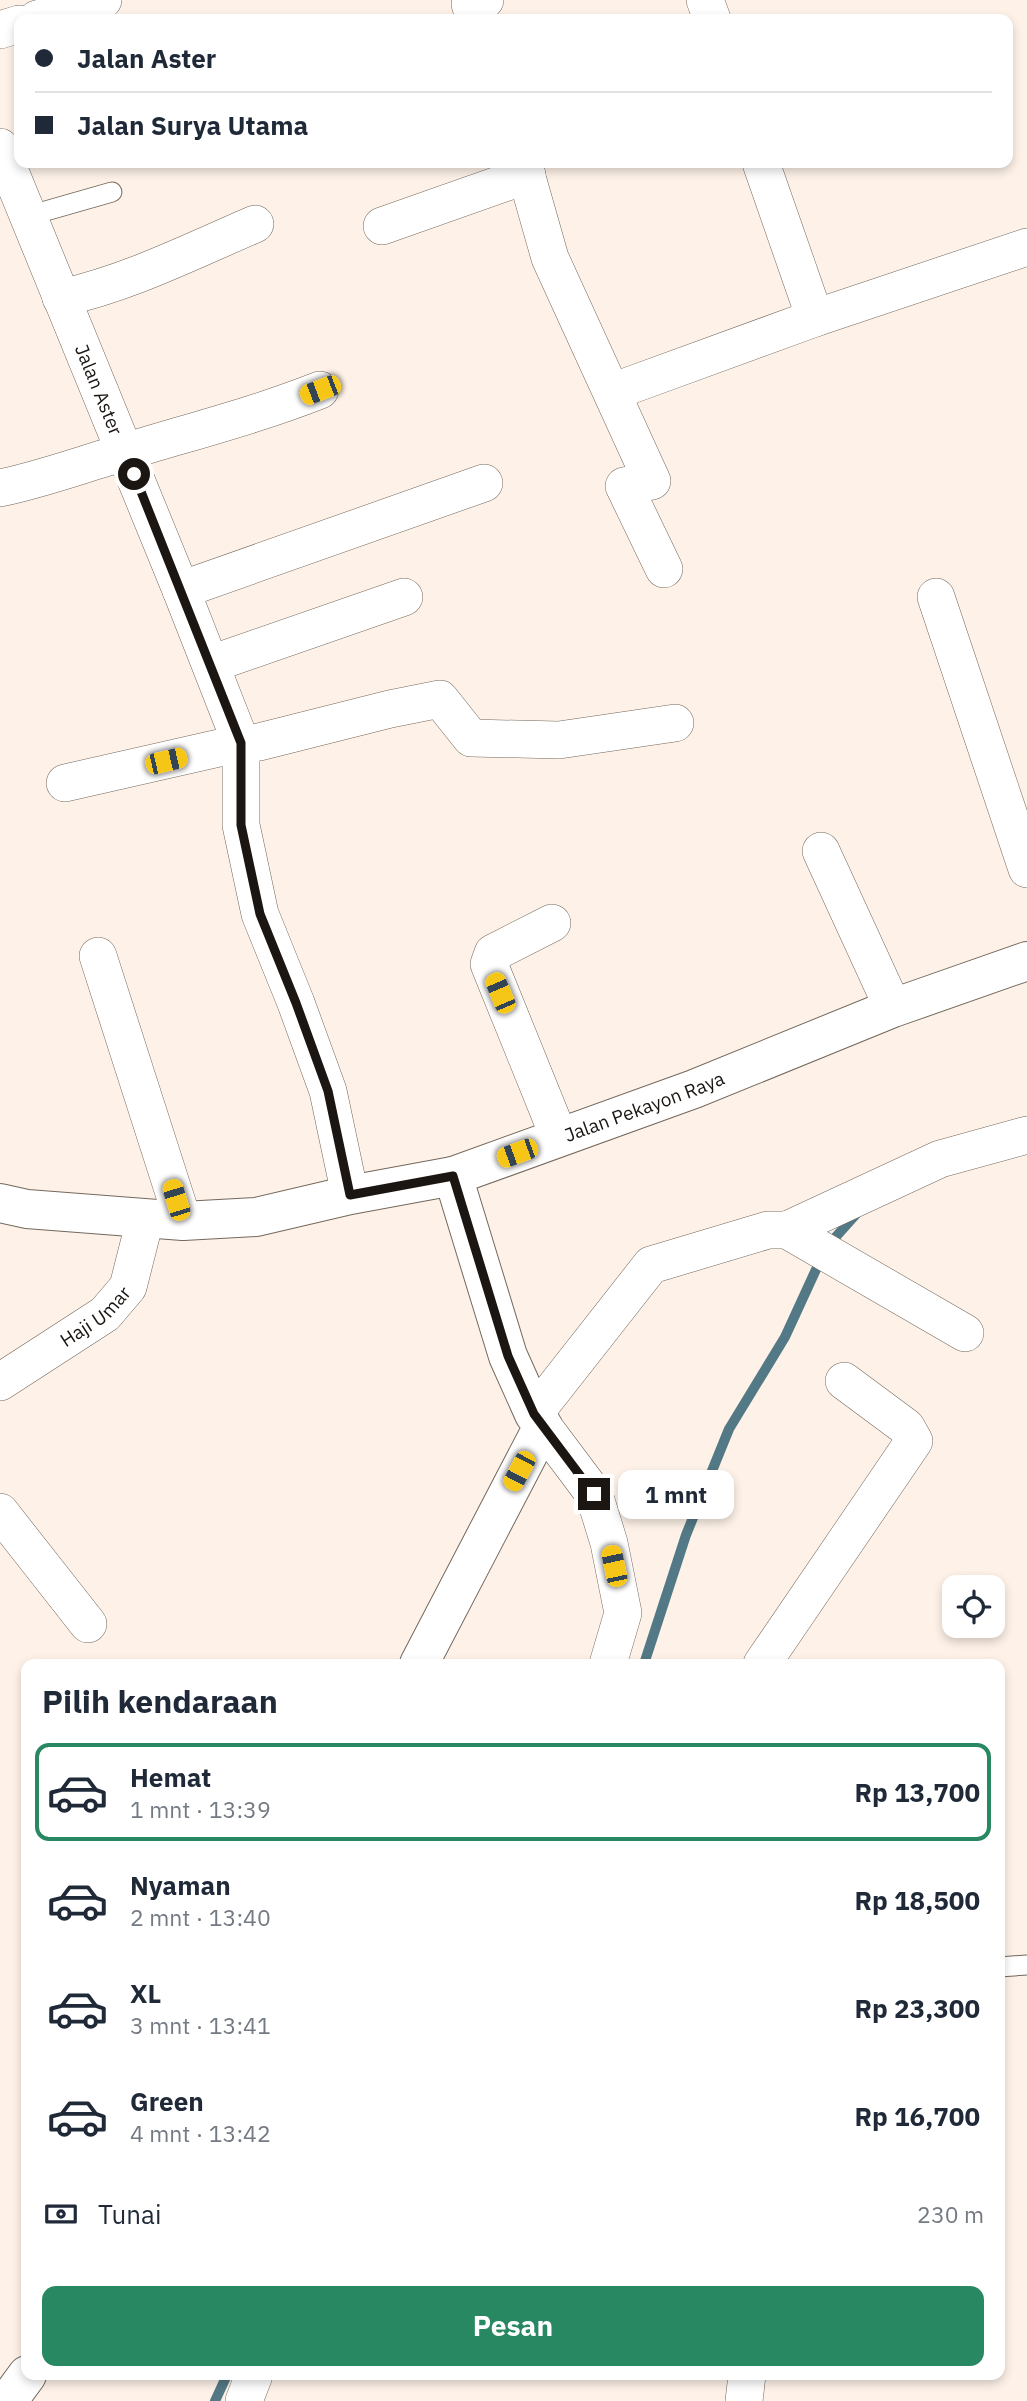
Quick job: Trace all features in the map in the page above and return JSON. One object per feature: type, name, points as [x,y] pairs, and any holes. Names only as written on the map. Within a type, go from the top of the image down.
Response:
[{"type":"main road","name":"Jalan Pekayon Raya","points":[[0,1203],[27,1209],[183,1222],[256,1217],[350,1195],[453,1176],[694,1089],[893,1008],[1027,961]]},
{"type":"main road","points":[[421,1659],[538,1420],[508,1356],[453,1176]]},
{"type":"main road","points":[[8,2401],[23,2380]]},
{"type":"street","points":[[54,14],[103,0]]},
{"type":"street","points":[[473,14],[470,4],[485,0]]},
{"type":"street","name":"Jalan Aster","points":[[0,147],[241,743],[241,825],[260,914],[328,1091],[350,1195]]},
{"type":"street","points":[[763,168],[815,318]]},
{"type":"street","points":[[382,226],[525,169],[550,258],[652,481],[624,486],[664,569]]},
{"type":"street","points":[[61,298],[89,292],[160,265],[255,224]]},
{"type":"street","points":[[612,392],[815,318],[1027,247]]},
{"type":"street","points":[[0,488],[34,481],[268,410],[320,390]]},
{"type":"street","points":[[181,590],[484,483]]},
{"type":"street","points":[[211,664],[404,597]]},
{"type":"street","points":[[936,597],[1027,869]]},
{"type":"street","points":[[65,783],[241,743],[259,743],[440,699],[471,738],[559,740],[675,723]]},
{"type":"street","points":[[821,851],[893,1008]]},
{"type":"street","points":[[552,923],[493,953],[489,964],[559,1137]]},
{"type":"street","points":[[98,956],[183,1222]]},
{"type":"street","points":[[609,1659],[623,1613],[609,1543],[594,1494],[538,1420],[652,1265],[768,1230],[788,1230],[940,1159],[1027,1135]]},
{"type":"street","name":"Haji Umar","points":[[0,1382],[105,1314],[116,1303],[128,1287],[145,1220]]},
{"type":"street","points":[[788,1230],[965,1333]]},
{"type":"street","points":[[765,1659],[914,1441],[906,1427],[844,1381]]},
{"type":"street","points":[[0,1512],[88,1624]]},
{"type":"street","points":[[244,2401],[252,2380]]},
{"type":"street","points":[[744,2401],[746,2380]]},
{"type":"lane","points":[[28,216],[112,192]]},
{"type":"lane","points":[[1005,1967],[1027,1965]]},
{"type":"waterway","points":[[833,1240],[858,1212]]},
{"type":"waterway","points":[[646,1659],[686,1535],[729,1429],[785,1337],[819,1263]]},
{"type":"waterway","points":[[215,2401],[225,2380]]},
{"type":"route","points":[[134,474],[241,743],[241,825],[260,914],[328,1091],[350,1195],[453,1176],[508,1356],[534,1414],[594,1494]]}]
